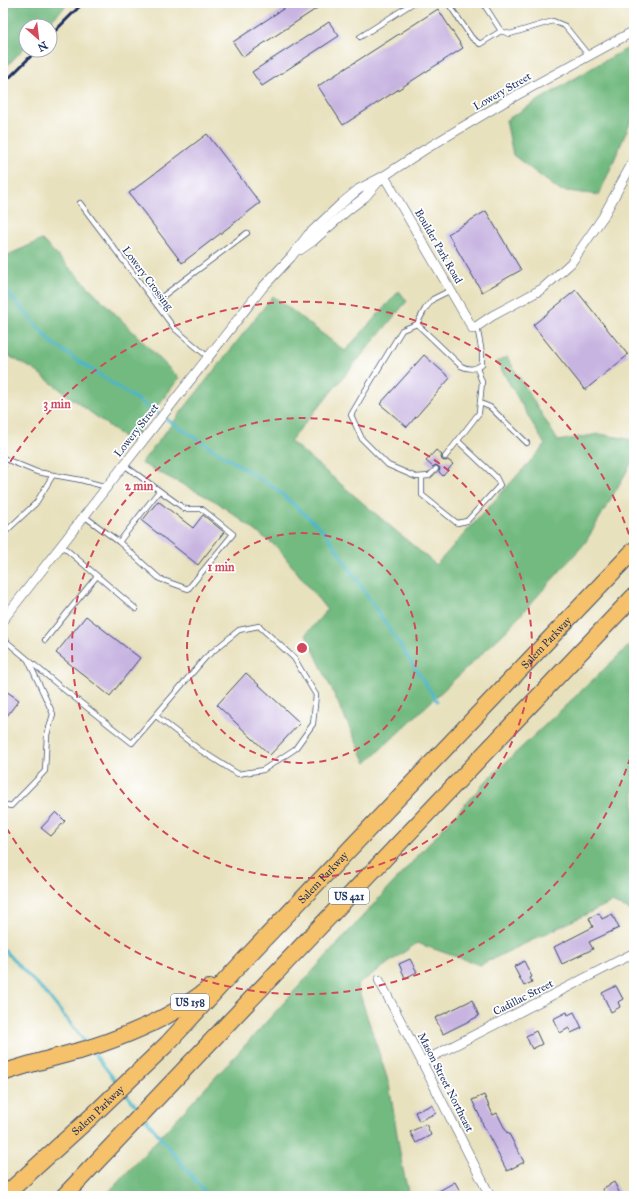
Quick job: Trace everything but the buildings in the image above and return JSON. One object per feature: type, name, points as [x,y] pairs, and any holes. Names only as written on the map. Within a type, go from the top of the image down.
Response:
[{"type":"highway","name":"Salem Parkway","points":[[4,1196],[151,1060],[634,550]]},
{"type":"highway","name":"US 421","points":[[64,1196],[634,596]]},
{"type":"highway","name":"US 158","points":[[3,1073],[98,1045],[147,1026],[179,1010],[245,960]]},
{"type":"street","name":"Lowery Street","points":[[3,620],[263,287],[291,257],[313,241],[365,197],[384,176],[424,150],[506,101],[634,31]]},
{"type":"street","points":[[475,327],[542,289],[572,263],[603,217],[634,160]]},
{"type":"street","name":"Boulder Park Road","points":[[384,176],[451,290],[475,327]]},
{"type":"street","name":"Cadillac Street","points":[[422,1062],[634,952]]},
{"type":"street","name":"Mason Street Northeast","points":[[379,980],[490,1196]]},
{"type":"lane","points":[[360,37],[412,3]]},
{"type":"lane","points":[[483,3],[501,31],[510,34],[553,21],[565,26],[589,56]]},
{"type":"lane","points":[[450,6],[472,38],[480,44],[501,31]]},
{"type":"lane","name":"Lowery Crossing","points":[[80,203],[175,329],[208,357]]},
{"type":"lane","points":[[155,302],[247,233]]},
{"type":"lane","points":[[436,469],[429,476],[416,478],[388,465],[362,439],[352,415],[402,330],[418,324],[433,299],[451,290]]},
{"type":"lane","points":[[418,324],[461,366],[468,370],[477,368],[482,364],[482,353],[475,327]]},
{"type":"lane","points":[[445,458],[479,413],[482,382],[477,368]]},
{"type":"lane","points":[[480,403],[490,407],[527,443]]},
{"type":"lane","points":[[422,477],[422,496],[457,523],[467,521],[500,485],[496,477],[458,441]]},
{"type":"lane","points":[[3,458],[37,472],[81,480],[107,487]]},
{"type":"lane","points":[[84,516],[119,542],[160,579],[188,589],[233,534],[202,509],[185,509],[124,465]]},
{"type":"lane","points":[[3,534],[36,503],[53,475]]},
{"type":"lane","points":[[119,542],[160,490]]},
{"type":"lane","points":[[61,545],[136,610]]},
{"type":"lane","points":[[45,640],[97,576]]},
{"type":"lane","points":[[3,636],[7,642],[57,684],[132,743],[206,657],[239,630],[259,626],[294,658],[316,695],[313,724],[296,749],[263,770],[238,774],[200,750],[156,716]]},
{"type":"lane","points":[[3,804],[11,806],[45,771],[46,735],[53,714],[27,659]]},
{"type":"green space","points":[[3,3],[69,3],[54,18],[18,18],[18,54],[3,70]]},
{"type":"green space","points":[[634,45],[634,114],[599,195],[559,190],[513,155],[506,120],[602,62]]},
{"type":"green space","points":[[42,240],[179,378],[130,442],[33,369],[3,353],[3,257]]},
{"type":"green space","points":[[399,291],[407,301],[290,441],[436,565],[545,445],[497,362],[507,357],[558,441],[599,434],[634,440],[634,459],[585,543],[507,630],[366,763],[306,634],[327,610],[277,547],[217,502],[141,463],[273,296],[345,351]]},
{"type":"green space","points":[[634,641],[634,912],[612,902],[480,965],[417,943],[357,985],[389,1084],[402,1165],[409,1196],[105,1196],[489,778]]},
{"type":"waterway","points":[[3,287],[53,344],[276,489],[325,532],[437,701]]},
{"type":"waterway","points":[[3,949],[50,998],[86,1043]]},
{"type":"waterway","points":[[93,1052],[118,1084]]},
{"type":"waterway","points":[[124,1091],[139,1110]]},
{"type":"waterway","points":[[145,1118],[208,1196]]},
{"type":"railway","points":[[58,28],[83,3]]},
{"type":"railway","points":[[3,84],[29,58]]}]
